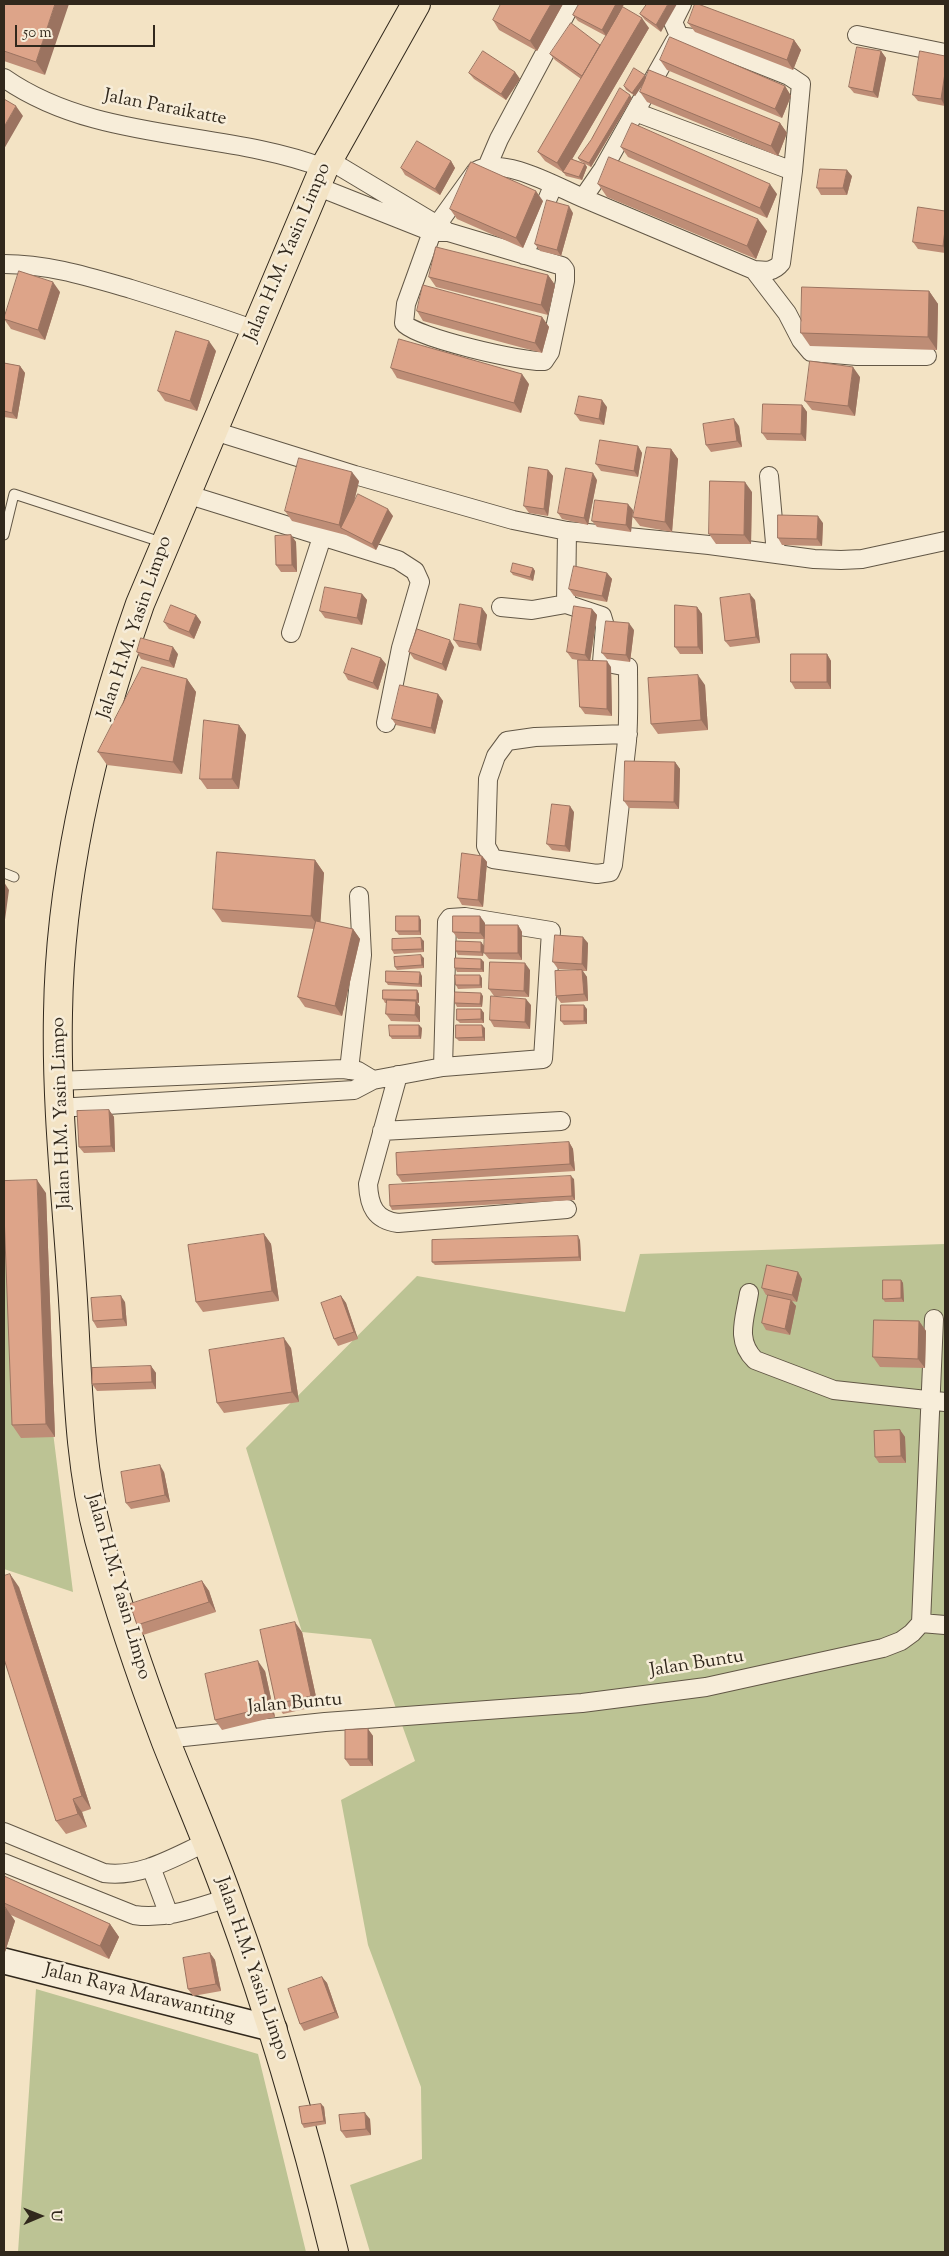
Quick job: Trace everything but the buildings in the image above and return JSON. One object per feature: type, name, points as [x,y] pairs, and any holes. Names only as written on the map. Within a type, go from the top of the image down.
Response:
[{"type":"main road","name":"Jalan H.M. Yasin Limpo","points":[[334,2252],[274,2029],[207,1842],[165,1739],[131,1641],[90,1504],[84,1458],[58,1108],[61,956],[68,888],[80,817],[100,731],[117,670],[164,543],[214,432],[323,171],[416,4]]},
{"type":"street","points":[[487,167],[499,139],[571,4]]},
{"type":"street","points":[[680,38],[673,22],[682,4]]},
{"type":"street","points":[[857,35],[945,53]]},
{"type":"street","points":[[323,171],[439,229],[556,263],[565,270],[565,281],[550,352],[544,361],[497,354],[427,336],[406,326],[404,315],[406,304],[439,229],[476,171],[487,167],[505,167],[754,270],[771,271],[781,263],[793,171],[801,84],[789,76],[693,38],[680,38],[675,41],[583,198]]},
{"type":"street","name":"Jalan Paraikatte","points":[[4,78],[34,98],[81,115],[284,154],[323,171]]},
{"type":"street","points":[[635,112],[793,171]]},
{"type":"street","points":[[323,171],[439,229]]},
{"type":"street","points":[[524,255],[553,186]]},
{"type":"street","points":[[4,264],[48,267],[83,275],[195,309],[255,330]]},
{"type":"street","points":[[754,270],[787,313],[801,340],[811,352],[847,355],[927,356]]},
{"type":"street","points":[[214,432],[355,475],[504,517],[567,531],[709,544],[814,559],[862,559],[945,541]]},
{"type":"street","points":[[769,476],[776,554]]},
{"type":"street","points":[[186,494],[398,560],[408,565],[418,575],[420,582],[401,648],[386,723]]},
{"type":"street","points":[[566,604],[567,531]]},
{"type":"street","points":[[291,634],[322,537]]},
{"type":"street","points":[[501,607],[540,610],[566,604],[602,616],[605,626],[602,662],[628,667],[628,734],[615,855],[610,872],[597,874],[493,859],[490,857],[486,846],[488,779],[496,756],[507,741],[535,737],[628,734]]},
{"type":"street","points":[[350,1070],[362,955],[359,896]]},
{"type":"street","points":[[58,1108],[354,1090],[374,1080],[443,1067],[543,1059],[551,931],[456,916],[447,922],[443,1067]]},
{"type":"street","points":[[58,1081],[350,1070],[374,1080]]},
{"type":"street","points":[[398,1075],[368,1184],[372,1207],[377,1216],[398,1223],[567,1209]]},
{"type":"street","points":[[382,1132],[561,1121]]},
{"type":"street","points":[[749,1293],[742,1341],[747,1352],[755,1360],[834,1390],[938,1402]]},
{"type":"street","points":[[934,1319],[938,1402],[921,1623],[945,1625]]},
{"type":"street","name":"Jalan Buntu","points":[[165,1739],[325,1722],[582,1703],[706,1687],[883,1648],[901,1641],[921,1623]]},
{"type":"street","points":[[4,1832],[104,1873],[132,1874],[207,1842]]},
{"type":"street","points":[[4,1863],[134,1915],[146,1917],[169,1915],[228,1898]]},
{"type":"street","points":[[151,1867],[169,1915]]},
{"type":"street","name":"Jalan Raya Marawanting","points":[[4,1961],[274,2029]]},
{"type":"lane","points":[[4,535],[14,494],[164,543]]},
{"type":"lane","points":[[4,873],[14,877]]},
{"type":"green space","points":[[4,1184],[23,1193],[73,1592],[4,1569]]},
{"type":"green space","points":[[945,1244],[945,2252],[370,2252],[350,2185],[422,2159],[421,2087],[368,1945],[341,1800],[415,1761],[371,1639],[302,1632],[246,1448],[417,1276],[625,1312],[640,1254]]},
{"type":"green space","points":[[36,1989],[258,2054],[306,2252],[18,2252]]}]
